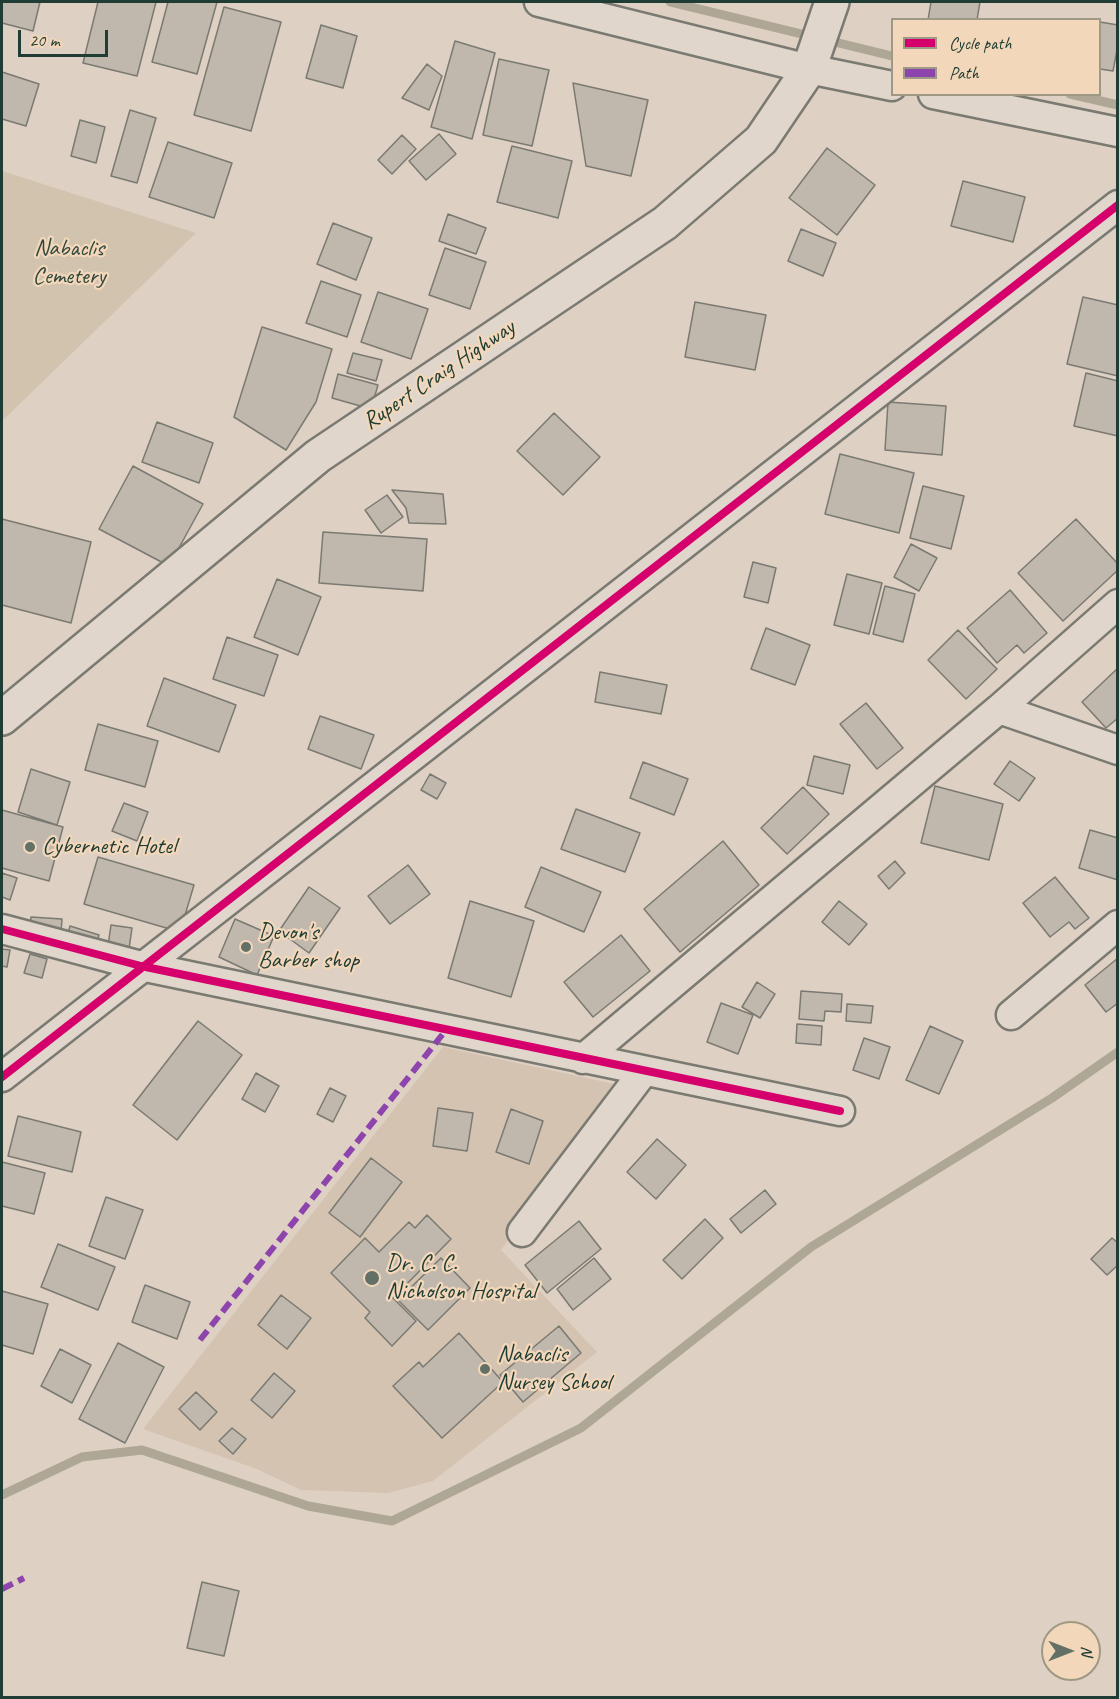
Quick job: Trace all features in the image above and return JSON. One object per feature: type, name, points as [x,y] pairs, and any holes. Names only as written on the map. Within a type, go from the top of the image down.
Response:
[{"type":"main road","name":"Rupert Craig Highway","points":[[2,718],[318,456],[664,223],[761,140],[809,69],[832,2]]},
{"type":"street","points":[[539,2],[809,69],[891,86]]},
{"type":"street","points":[[943,96],[1118,132]]},
{"type":"street","points":[[2,1077],[141,966],[1118,205]]},
{"type":"street","points":[[583,1059],[999,708],[1118,604]]},
{"type":"street","points":[[999,708],[1118,750]]},
{"type":"street","points":[[1011,1015],[1118,925]]},
{"type":"street","points":[[2,929],[141,966],[840,1111]]},
{"type":"street","points":[[522,1232],[644,1071]]},
{"type":"shaded area","name":"Dr. C. C. Nicholson Hospital","points":[[443,1047],[619,1085],[501,1250],[597,1352],[433,1481],[388,1493],[301,1490],[257,1469],[143,1429]]},
{"type":"green space","name":"Nabaclis Cemetery","points":[[2,171],[196,233],[2,421]]},
{"type":"building","points":[[2,2],[40,2],[33,31],[2,23]]},
{"type":"building","points":[[98,2],[156,2],[137,76],[83,63]]},
{"type":"building","points":[[168,2],[217,2],[197,74],[152,62]]},
{"type":"building","points":[[931,2],[980,2],[977,18],[928,18]]},
{"type":"building","points":[[224,7],[281,22],[251,131],[194,115]]},
{"type":"building","points":[[1101,22],[1118,25],[1118,45],[1113,71],[1101,69]]},
{"type":"building","points":[[321,25],[357,36],[343,88],[306,78]]},
{"type":"building","points":[[455,41],[495,53],[472,139],[431,127]]},
{"type":"building","points":[[499,59],[549,70],[532,146],[483,135]]},
{"type":"building","points":[[427,64],[442,76],[429,110],[402,98]]},
{"type":"building","points":[[2,72],[39,84],[26,126],[2,119]]},
{"type":"building","points":[[573,83],[648,100],[631,176],[586,166]]},
{"type":"building","points":[[130,110],[156,118],[137,183],[111,176]]},
{"type":"building","points":[[80,120],[105,127],[96,163],[71,156]]},
{"type":"building","points":[[439,134],[456,154],[426,180],[409,161]]},
{"type":"building","points":[[402,135],[416,149],[392,174],[378,160]]},
{"type":"building","points":[[168,142],[232,163],[214,218],[149,197]]},
{"type":"building","points":[[512,146],[572,161],[558,218],[497,202]]},
{"type":"building","points":[[827,148],[875,185],[837,235],[789,198]]},
{"type":"building","points":[[963,181],[1025,197],[1013,242],[951,226]]},
{"type":"building","points":[[448,214],[486,228],[476,254],[439,241]]},
{"type":"building","points":[[333,223],[372,238],[356,280],[317,264]]},
{"type":"building","points":[[801,229],[836,243],[823,276],[788,261]]},
{"type":"building","points":[[445,248],[486,262],[470,309],[429,295]]},
{"type":"building","points":[[321,281],[361,295],[347,337],[306,323]]},
{"type":"building","points":[[378,292],[428,309],[411,359],[361,342]]},
{"type":"building","points":[[1083,297],[1118,305],[1118,376],[1067,364]]},
{"type":"building","points":[[695,302],[766,315],[755,370],[685,357]]},
{"type":"building","points":[[262,327],[332,349],[316,402],[286,450],[234,417]]},
{"type":"building","points":[[353,353],[382,360],[376,381],[347,373]]},
{"type":"building","points":[[1086,373],[1118,381],[1118,436],[1074,426]]},
{"type":"building","points":[[338,374],[378,385],[371,409],[332,398]]},
{"type":"building","points":[[888,402],[946,406],[942,455],[885,450]]},
{"type":"building","points":[[554,413],[600,457],[563,495],[517,451]]},
{"type":"building","points":[[157,422],[213,443],[199,483],[142,462]]},
{"type":"building","points":[[840,454],[914,473],[899,533],[825,514]]},
{"type":"building","points":[[133,466],[203,504],[169,566],[99,529]]},
{"type":"building","points":[[923,486],[964,496],[951,549],[910,538]]},
{"type":"building","points":[[392,490],[443,494],[446,524],[409,523],[406,508]]},
{"type":"building","points":[[387,495],[403,517],[381,533],[365,510]]},
{"type":"building","points":[[2,519],[91,542],[71,623],[2,605]]},
{"type":"building","points":[[1076,519],[1118,564],[1118,570],[1063,621],[1018,573]]},
{"type":"building","points":[[323,532],[427,539],[423,591],[319,583]]},
{"type":"building","points":[[911,544],[937,558],[919,591],[894,577]]},
{"type":"building","points":[[753,562],[776,568],[768,603],[744,597]]},
{"type":"building","points":[[847,574],[882,583],[869,634],[834,625]]},
{"type":"building","points":[[277,579],[321,597],[298,655],[254,637]]},
{"type":"building","points":[[885,586],[915,594],[903,642],[873,634]]},
{"type":"building","points":[[1010,590],[1047,633],[1024,653],[1017,645],[997,663],[967,628]]},
{"type":"building","points":[[766,628],[810,645],[795,685],[751,669]]},
{"type":"building","points":[[958,630],[997,669],[966,699],[928,660]]},
{"type":"building","points":[[227,637],[278,655],[264,696],[213,679]]},
{"type":"building","points":[[1118,668],[1118,718],[1106,728],[1082,702]]},
{"type":"building","points":[[600,672],[667,685],[661,714],[595,702]]},
{"type":"building","points":[[164,678],[236,705],[219,752],[147,726]]},
{"type":"building","points":[[866,703],[903,748],[877,769],[840,724]]},
{"type":"building","points":[[320,716],[374,735],[361,769],[308,749]]},
{"type":"building","points":[[98,724],[158,741],[145,787],[85,770]]},
{"type":"building","points":[[814,756],[850,765],[843,794],[807,785]]},
{"type":"building","points":[[1010,761],[1035,778],[1019,801],[994,784]]},
{"type":"building","points":[[643,762],[688,779],[674,815],[630,798]]},
{"type":"building","points":[[31,769],[70,782],[57,825],[18,812]]},
{"type":"building","points":[[430,774],[446,783],[437,799],[421,790]]},
{"type":"building","points":[[935,786],[1003,804],[989,860],[921,843]]},
{"type":"building","points":[[803,787],[829,814],[787,854],[761,828]]},
{"type":"building","points":[[124,803],[148,812],[137,841],[112,831]]},
{"type":"building","points":[[576,809],[640,833],[625,872],[561,849]]},
{"type":"building","name":"Cybernetic Hotel","points":[[2,810],[63,827],[49,881],[2,868]]},
{"type":"building","points":[[1090,830],[1118,838],[1118,880],[1079,868]]},
{"type":"building","points":[[723,841],[759,885],[680,952],[644,909]]},
{"type":"building","points":[[98,857],[194,885],[180,932],[84,904]]},
{"type":"building","points":[[895,861],[905,873],[889,889],[878,876]]},
{"type":"building","points":[[408,865],[430,894],[390,924],[368,896]]},
{"type":"building","points":[[541,867],[601,892],[584,932],[525,907]]},
{"type":"building","points":[[2,873],[17,878],[10,900],[2,897]]},
{"type":"building","points":[[1055,877],[1089,918],[1075,929],[1069,922],[1050,937],[1023,903]]},
{"type":"building","points":[[309,887],[340,908],[309,953],[279,931]]},
{"type":"building","points":[[470,901],[534,921],[511,997],[448,978]]},
{"type":"building","points":[[839,901],[867,924],[849,945],[822,922]]},
{"type":"building","points":[[31,917],[62,919],[60,947],[29,945]]},
{"type":"building","name":"Devon's Barber shop","points":[[235,919],[274,936],[257,975],[219,957]]},
{"type":"building","points":[[111,925],[132,928],[127,963],[106,960]]},
{"type":"building","points":[[70,926],[99,935],[94,952],[65,944]]},
{"type":"building","points":[[621,935],[650,971],[593,1017],[564,982]]},
{"type":"building","points":[[2,949],[10,950],[7,967],[2,966]]},
{"type":"building","points":[[30,954],[47,959],[42,978],[24,973]]},
{"type":"building","points":[[1118,958],[1118,1003],[1106,1012],[1085,985]]},
{"type":"building","points":[[757,982],[775,994],[760,1018],[742,1007]]},
{"type":"building","points":[[801,991],[842,994],[841,1012],[825,1011],[824,1021],[799,1019]]},
{"type":"building","points":[[721,1003],[753,1015],[738,1054],[707,1042]]},
{"type":"building","points":[[847,1004],[873,1006],[871,1023],[846,1021]]},
{"type":"building","points":[[198,1021],[242,1055],[177,1140],[133,1105]]},
{"type":"building","points":[[797,1024],[822,1026],[821,1045],[796,1043]]},
{"type":"building","points":[[930,1026],[963,1041],[939,1094],[906,1080]]},
{"type":"building","points":[[864,1038],[890,1047],[879,1079],[853,1070]]},
{"type":"building","points":[[256,1073],[279,1086],[265,1112],[242,1099]]},
{"type":"building","points":[[330,1088],[346,1096],[333,1122],[317,1114]]},
{"type":"building","points":[[438,1108],[473,1113],[467,1151],[433,1146]]},
{"type":"building","points":[[511,1109],[543,1121],[529,1164],[496,1152]]},
{"type":"building","points":[[18,1116],[81,1132],[72,1172],[8,1156]]},
{"type":"building","points":[[657,1139],[686,1165],[656,1199],[627,1172]]},
{"type":"building","points":[[371,1158],[402,1182],[360,1237],[329,1213]]},
{"type":"building","points":[[2,1162],[45,1173],[34,1214],[2,1206]]},
{"type":"building","points":[[765,1190],[776,1204],[741,1233],[730,1219]]},
{"type":"building","points":[[106,1197],[143,1210],[125,1259],[89,1246]]},
{"type":"building","points":[[427,1215],[451,1239],[393,1298],[416,1321],[392,1346],[365,1318],[370,1312],[331,1273],[365,1238],[379,1252],[409,1222],[415,1228]]},
{"type":"building","points":[[705,1219],[723,1238],[682,1279],[663,1260]]},
{"type":"building","points":[[579,1221],[601,1249],[547,1293],[525,1265]]},
{"type":"building","points":[[1112,1238],[1118,1243],[1118,1265],[1107,1275],[1091,1259]]},
{"type":"building","points":[[58,1244],[115,1267],[98,1310],[41,1287]]},
{"type":"building","points":[[441,1258],[470,1288],[428,1330],[398,1300]]},
{"type":"building","points":[[594,1258],[611,1279],[573,1310],[557,1289]]},
{"type":"building","points":[[145,1285],[190,1302],[177,1339],[132,1322]]},
{"type":"building","points":[[2,1291],[48,1304],[33,1354],[2,1345]]},
{"type":"building","points":[[281,1295],[311,1318],[287,1349],[258,1325]]},
{"type":"building","points":[[559,1326],[581,1353],[523,1402],[500,1375]]},
{"type":"building","points":[[459,1333],[503,1382],[442,1438],[393,1386],[419,1362],[423,1367]]},
{"type":"building","points":[[118,1343],[164,1367],[125,1443],[79,1419]]},
{"type":"building","points":[[60,1349],[91,1365],[72,1403],[41,1386]]},
{"type":"building","points":[[274,1373],[295,1391],[272,1418],[251,1400]]},
{"type":"building","points":[[196,1392],[217,1412],[200,1430],[179,1409]]},
{"type":"building","points":[[232,1428],[246,1439],[233,1454],[219,1441]]},
{"type":"building","points":[[202,1582],[239,1591],[224,1656],[187,1648]]},
{"type":"waterway","points":[[670,2],[891,56]]},
{"type":"waterway","points":[[1079,96],[1118,105]]},
{"type":"waterway","points":[[2,1495],[82,1457],[142,1450],[308,1506],[392,1521],[581,1428],[811,1247],[1052,1098],[1118,1052]]},
{"type":"marked path","points":[[200,1340],[446,1030]]},
{"type":"marked path","points":[[2,1589],[24,1578]]},
{"type":"cycle path","points":[[2,1077],[1118,205]]},
{"type":"cycle path","points":[[2,929],[141,966],[840,1111]]},
{"type":"place","name":"Cybernetic Hotel","points":[[30,847]]},
{"type":"place","name":"Devon's Barber shop","points":[[246,947]]},
{"type":"place","name":"Dr. C. C. Nicholson Hospital","points":[[372,1278]]},
{"type":"place","name":"Nabaclis Nursey School","points":[[485,1369]]}]
